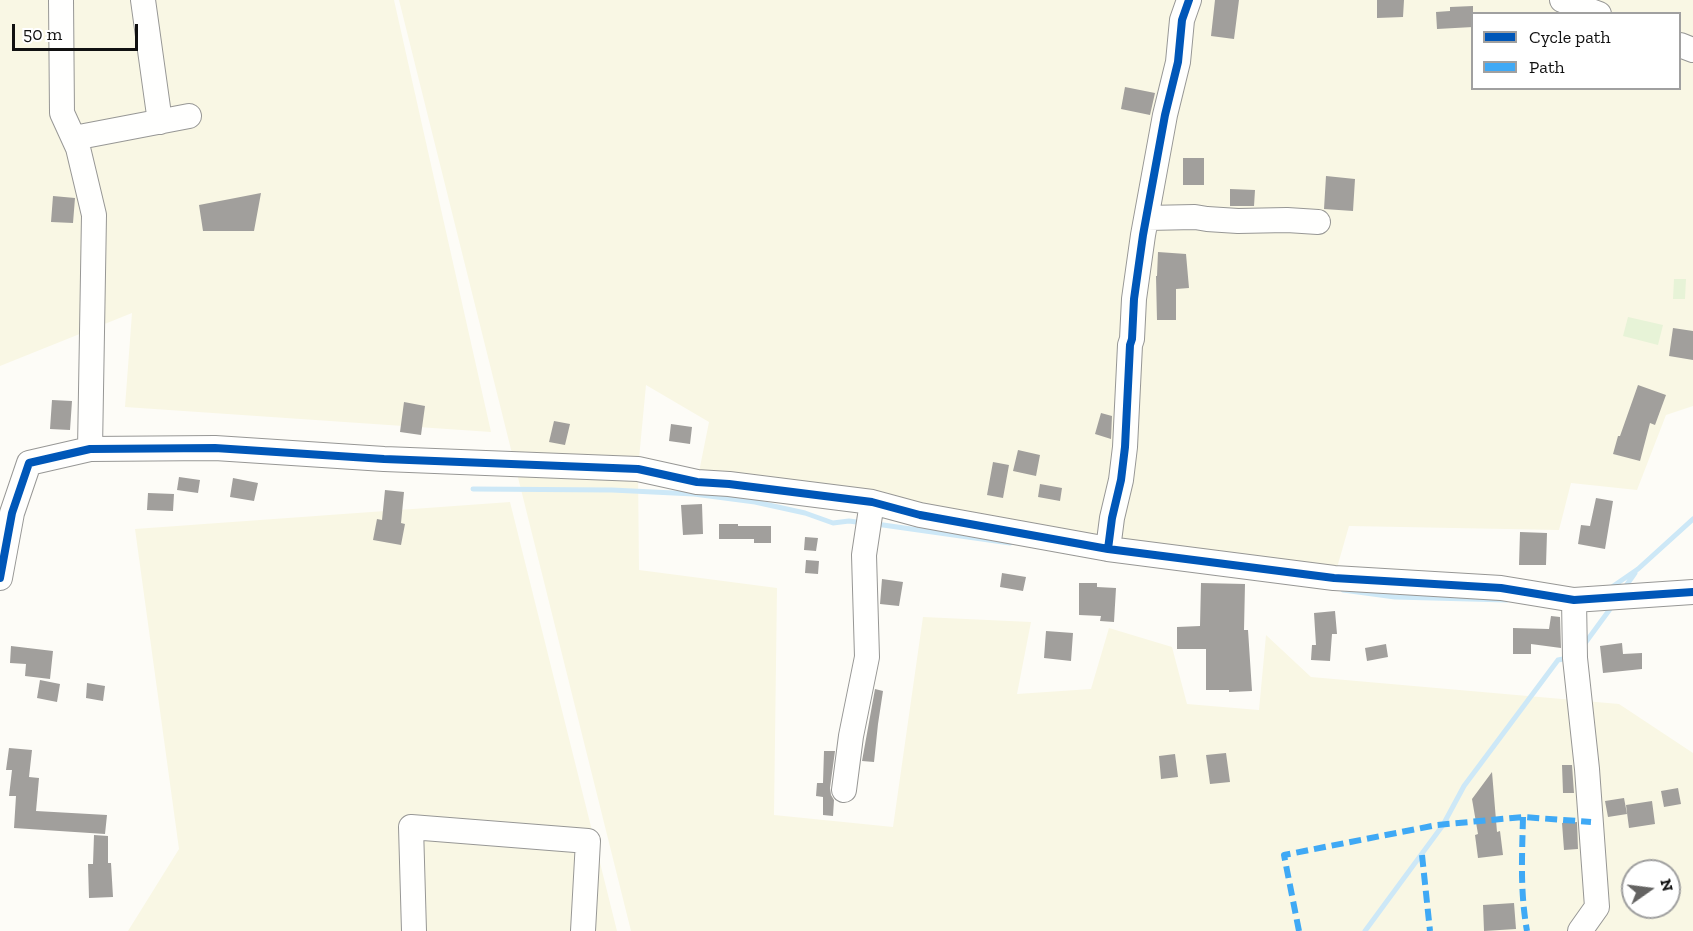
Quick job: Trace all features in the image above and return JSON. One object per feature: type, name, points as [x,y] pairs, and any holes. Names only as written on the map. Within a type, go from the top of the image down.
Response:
[{"type":"street","points":[[61,0],[62,113],[78,148],[94,215],[90,449]]},
{"type":"street","points":[[144,0],[160,122]]},
{"type":"street","points":[[1108,549],[1112,518],[1121,480],[1134,299],[1143,235],[1165,115],[1178,62],[1182,20],[1189,0]]},
{"type":"street","points":[[1562,0],[1594,12]]},
{"type":"street","points":[[74,138],[189,116]]},
{"type":"street","points":[[1147,218],[1195,217],[1238,221],[1318,222]]},
{"type":"street","points":[[0,578],[12,513],[28,463],[90,449],[215,448],[384,459],[638,469],[698,482],[872,502],[920,515],[1108,549],[1334,578],[1501,588],[1574,600],[1692,591]]},
{"type":"street","points":[[844,790],[851,736],[867,657],[864,555],[872,502]]},
{"type":"street","points":[[1574,600],[1575,658],[1587,769],[1597,907],[1580,931]]},
{"type":"street","points":[[414,931],[411,827],[588,841],[583,931]]},
{"type":"shaded area","points":[[0,0],[394,0],[491,432],[125,407],[132,313],[0,366]]},
{"type":"shaded area","points":[[399,0],[1693,0],[1693,406],[1666,415],[1637,490],[1571,483],[1559,530],[1349,526],[1334,578],[697,482],[709,422],[646,385],[638,469],[639,570],[777,588],[774,815],[893,827],[923,617],[1031,622],[1017,694],[1091,689],[1109,628],[1172,647],[1187,704],[1259,710],[1266,635],[1311,677],[1619,704],[1693,753],[1693,931],[631,931]]},
{"type":"shaded area","points":[[510,502],[617,931],[128,931],[179,849],[135,529]]},
{"type":"green space","points":[[1674,279],[1686,279],[1685,299],[1673,299]]},
{"type":"green space","points":[[1628,317],[1663,325],[1658,345],[1623,336]]},
{"type":"building","points":[[1215,0],[1239,0],[1234,39],[1211,36]]},
{"type":"building","points":[[1377,0],[1404,0],[1403,17],[1377,18]]},
{"type":"building","points":[[1473,6],[1471,27],[1437,29],[1436,12],[1450,11],[1450,7]]},
{"type":"building","points":[[1125,87],[1155,93],[1150,115],[1121,109]]},
{"type":"building","points":[[1183,158],[1204,158],[1204,185],[1183,185]]},
{"type":"building","points":[[1326,176],[1355,179],[1353,211],[1324,209]]},
{"type":"building","points":[[1230,189],[1255,190],[1254,206],[1230,206]]},
{"type":"building","points":[[261,193],[254,231],[203,231],[199,205]]},
{"type":"building","points":[[53,196],[75,198],[73,223],[51,222]]},
{"type":"building","points":[[1158,252],[1186,254],[1189,288],[1176,289],[1176,320],[1157,320]]},
{"type":"building","points":[[1673,328],[1693,331],[1693,360],[1669,356]]},
{"type":"building","points":[[1638,385],[1666,395],[1655,425],[1650,423],[1640,461],[1613,454]]},
{"type":"building","points":[[52,400],[72,401],[70,430],[50,429]]},
{"type":"building","points":[[404,402],[425,406],[421,435],[400,432]]},
{"type":"building","points":[[1101,413],[1112,416],[1111,439],[1095,434]]},
{"type":"building","points":[[554,421],[570,424],[565,445],[549,442]]},
{"type":"building","points":[[671,424],[692,427],[690,444],[669,441]]},
{"type":"building","points":[[1018,450],[1040,455],[1036,476],[1013,471]]},
{"type":"building","points":[[993,462],[1009,465],[1003,498],[987,495]]},
{"type":"building","points":[[179,477],[200,480],[198,493],[177,490]]},
{"type":"building","points":[[233,478],[258,483],[254,501],[230,497]]},
{"type":"building","points":[[1040,484],[1062,488],[1060,501],[1038,497]]},
{"type":"building","points":[[385,490],[404,492],[401,523],[405,524],[401,545],[373,540],[377,519],[382,520]]},
{"type":"building","points":[[148,493],[174,494],[173,511],[147,510]]},
{"type":"building","points":[[1596,498],[1613,501],[1605,549],[1578,544],[1581,525],[1590,526]]},
{"type":"building","points":[[702,504],[703,534],[683,535],[681,505]]},
{"type":"building","points":[[719,524],[771,526],[771,543],[754,543],[754,539],[719,539]]},
{"type":"building","points":[[1520,532],[1547,533],[1546,565],[1519,565]]},
{"type":"building","points":[[805,537],[818,538],[816,551],[804,550]]},
{"type":"building","points":[[806,560],[819,561],[818,574],[805,573]]},
{"type":"building","points":[[1002,573],[1026,577],[1023,591],[1000,587]]},
{"type":"building","points":[[882,579],[903,582],[899,606],[880,604]]},
{"type":"building","points":[[1079,583],[1097,583],[1097,587],[1116,588],[1114,622],[1100,621],[1101,616],[1079,615]]},
{"type":"building","points":[[1201,583],[1245,584],[1244,630],[1248,630],[1252,691],[1206,690],[1206,649],[1177,649],[1177,627],[1200,626]]},
{"type":"building","points":[[1335,611],[1337,634],[1332,634],[1330,661],[1311,660],[1312,645],[1316,645],[1314,613]]},
{"type":"building","points":[[1551,616],[1560,617],[1561,648],[1531,644],[1531,654],[1513,654],[1513,628],[1549,629]]},
{"type":"building","points":[[1046,631],[1073,633],[1071,661],[1044,658]]},
{"type":"building","points":[[1622,643],[1623,654],[1642,653],[1642,669],[1603,673],[1600,646]]},
{"type":"building","points":[[1386,644],[1388,657],[1367,661],[1365,648]]},
{"type":"building","points":[[11,646],[53,651],[50,679],[25,676],[26,664],[10,663]]},
{"type":"building","points":[[40,680],[60,684],[57,702],[37,698]]},
{"type":"building","points":[[87,683],[105,686],[103,701],[86,698]]},
{"type":"building","points":[[875,689],[883,691],[874,762],[862,761]]},
{"type":"building","points":[[9,748],[32,750],[29,777],[39,778],[36,811],[107,815],[105,834],[14,828],[16,796],[9,796],[12,770],[6,770]]},
{"type":"building","points":[[824,751],[835,751],[830,788],[834,800],[833,816],[823,815],[823,797],[816,796],[817,783],[823,783]]},
{"type":"building","points":[[1226,753],[1230,782],[1210,784],[1206,755]]},
{"type":"building","points":[[1175,754],[1178,777],[1161,779],[1159,756]]},
{"type":"building","points":[[1562,765],[1572,765],[1574,793],[1563,793]]},
{"type":"building","points":[[1492,772],[1497,832],[1500,831],[1503,855],[1478,858],[1475,835],[1478,834],[1472,799]]},
{"type":"building","points":[[1678,788],[1681,804],[1664,807],[1661,791]]},
{"type":"building","points":[[1624,798],[1627,814],[1608,817],[1605,801]]},
{"type":"building","points":[[1652,801],[1655,824],[1629,828],[1626,805]]},
{"type":"building","points":[[1577,822],[1578,849],[1564,850],[1562,823]]},
{"type":"building","points":[[94,835],[108,836],[108,863],[111,863],[113,897],[89,898],[88,864],[93,864]]},
{"type":"building","points":[[1514,903],[1516,929],[1484,931],[1483,905]]},
{"type":"waterway","points":[[473,489],[612,490],[694,494],[755,502],[805,513],[833,523],[849,521],[864,523]]},
{"type":"waterway","points":[[1609,589],[1638,569],[1693,519]]},
{"type":"waterway","points":[[876,524],[1010,543]]},
{"type":"waterway","points":[[1623,590],[1635,573]]},
{"type":"waterway","points":[[1343,590],[1395,597],[1507,600]]},
{"type":"waterway","points":[[1583,646],[1613,605]]},
{"type":"waterway","points":[[1365,931],[1443,825],[1464,786],[1558,660],[1568,658]]},
{"type":"marked path","points":[[1523,817],[1522,888],[1527,931]]},
{"type":"marked path","points":[[1299,931],[1284,855],[1437,825],[1523,817],[1591,822]]},
{"type":"marked path","points":[[1422,855],[1430,931]]},
{"type":"cycle path","points":[[1108,549],[1125,447],[1130,345],[1143,235],[1165,115],[1178,62],[1182,20],[1189,0]]},
{"type":"cycle path","points":[[0,578],[12,513],[29,463],[90,449],[215,448],[384,459],[638,469],[697,482],[872,502],[920,515],[1108,549],[1334,578],[1501,588],[1574,600],[1693,592]]}]
